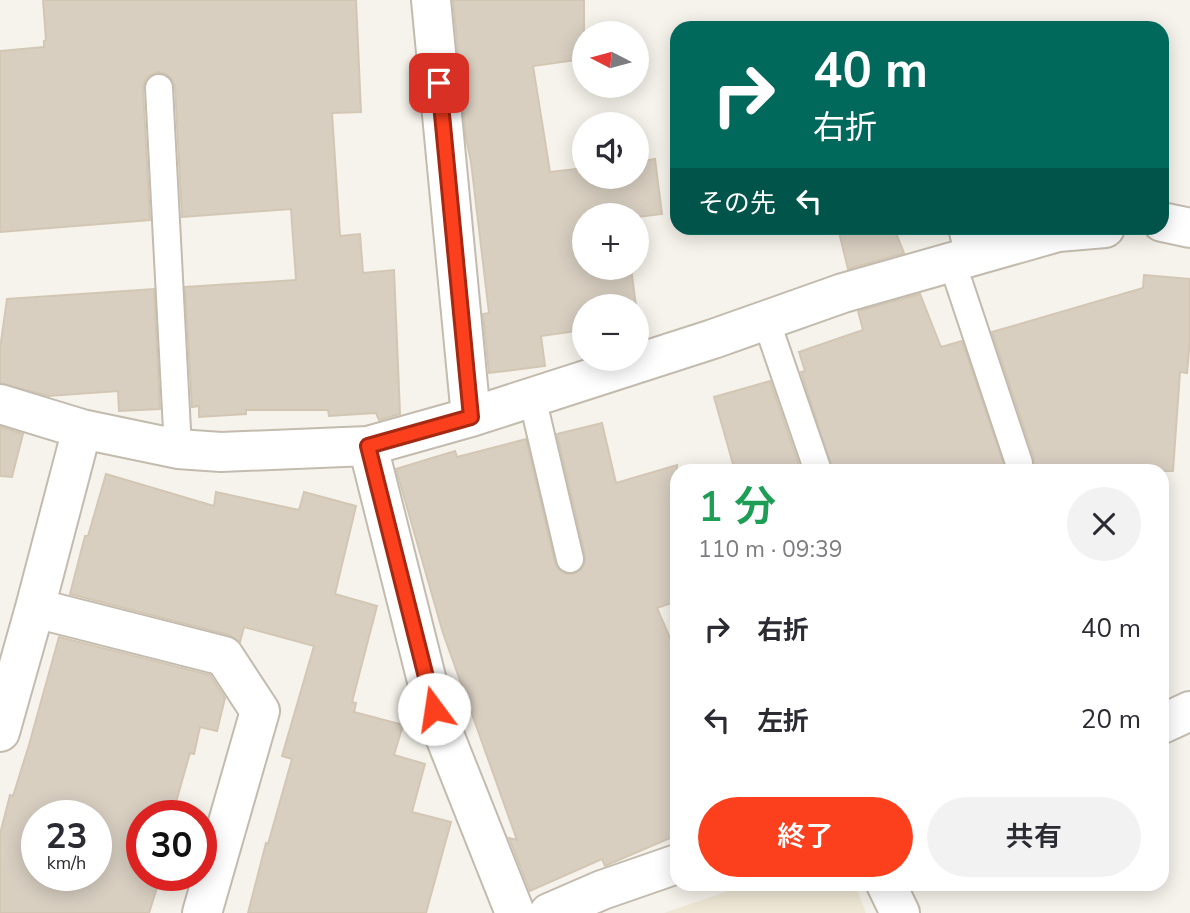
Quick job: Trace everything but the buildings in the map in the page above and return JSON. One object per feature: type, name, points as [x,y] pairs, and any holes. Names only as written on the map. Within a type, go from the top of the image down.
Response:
[{"type":"street","points":[[431,0],[471,417]]},
{"type":"street","points":[[1169,224],[1190,228]]},
{"type":"street","points":[[0,404],[82,429],[178,449],[221,453],[368,446],[471,417],[766,320],[961,249],[1041,235]]},
{"type":"street","points":[[0,731],[82,429]]},
{"type":"street","points":[[368,446],[434,709],[515,913]]},
{"type":"street","points":[[35,608],[225,656],[260,711],[202,913]]},
{"type":"street","points":[[1169,721],[1190,711]]},
{"type":"street","points":[[549,913],[602,890],[670,866]]},
{"type":"street","points":[[889,891],[900,913]]},
{"type":"lane","points":[[159,88],[178,449]]},
{"type":"lane","points":[[961,249],[1019,463]]},
{"type":"lane","points":[[766,320],[816,464]]},
{"type":"lane","points":[[532,397],[570,559]]},
{"type":"shaded area","points":[[728,891],[857,891],[866,913],[664,913]]},
{"type":"route","points":[[434,709],[368,446],[471,417],[439,83]]}]
